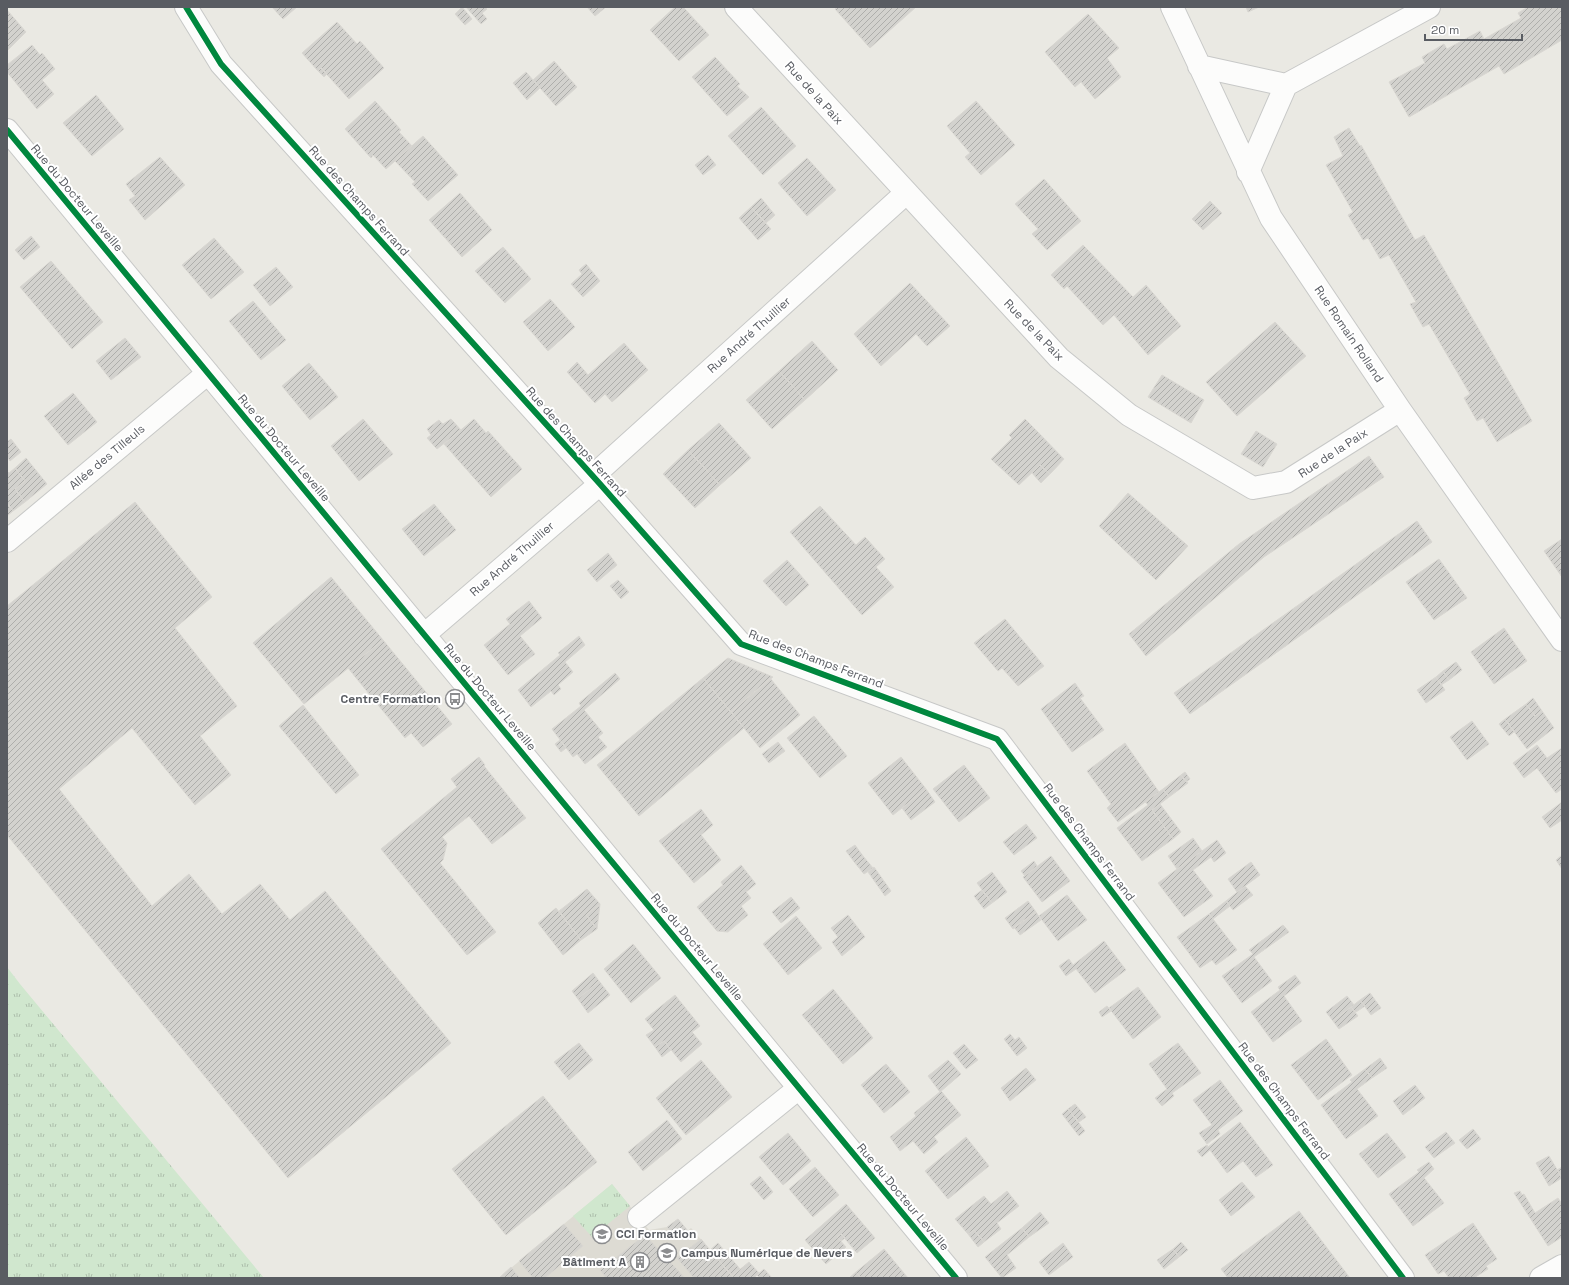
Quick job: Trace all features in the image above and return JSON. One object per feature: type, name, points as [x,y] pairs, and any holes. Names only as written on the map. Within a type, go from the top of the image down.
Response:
[{"type":"street","name":"Rue des Champs Ferrand","points":[[186,7],[221,64],[596,480],[741,644],[997,738],[1403,1278]]},
{"type":"street","name":"Rue de la Paix","points":[[736,7],[906,194],[1059,358],[1129,416],[1253,488],[1286,482],[1400,410]]},
{"type":"street","name":"Rue Romain Rolland","points":[[1172,7],[1248,172],[1271,218],[1400,410],[1562,640]]},
{"type":"street","points":[[1248,172],[1286,85],[1429,7]]},
{"type":"street","points":[[1199,66],[1286,85]]},
{"type":"street","name":"Rue du Docteur Leveille","points":[[7,130],[956,1278]]},
{"type":"street","name":"Rue André Thuillier","points":[[424,635],[596,480],[906,194]]},
{"type":"street","name":"Allée des Tilleuls","points":[[7,541],[208,373]]},
{"type":"street","points":[[639,1217],[799,1088]]},
{"type":"street","points":[[1541,1278],[1562,1266]]},
{"type":"shaded area","name":"CCI Formation","points":[[612,1184],[649,1230],[667,1227],[677,1240],[691,1228],[734,1278],[499,1278]]},
{"type":"green space","points":[[7,967],[20,984],[264,1278],[7,1278]]},
{"type":"green space","points":[[612,1184],[630,1206],[592,1237],[573,1216]]},
{"type":"building","points":[[272,7],[297,7],[283,19]]},
{"type":"building","points":[[462,7],[472,19],[465,25],[455,14]]},
{"type":"building","points":[[466,7],[485,7],[487,9],[482,13],[487,19],[481,24]]},
{"type":"building","points":[[587,7],[606,7],[595,16]]},
{"type":"building","points":[[675,7],[683,7],[709,35],[679,61],[650,30]]},
{"type":"building","points":[[838,7],[916,7],[870,48],[835,9]]},
{"type":"building","points":[[1246,7],[1259,7],[1248,12]]},
{"type":"building","points":[[1528,7],[1562,7],[1562,40],[1504,74],[1499,66],[1409,117],[1389,82],[1425,63],[1422,57],[1444,44],[1447,49],[1480,31],[1484,39],[1521,18],[1518,13]]},
{"type":"building","points":[[7,10],[26,32],[7,51]]},
{"type":"building","points":[[1088,14],[1119,48],[1107,58],[1121,77],[1095,99],[1081,82],[1075,87],[1045,52]]},
{"type":"building","points":[[337,22],[357,44],[360,41],[384,68],[349,99],[321,68],[318,71],[302,53]]},
{"type":"building","points":[[32,45],[40,55],[42,53],[55,69],[42,80],[54,94],[37,109],[7,72],[7,65]]},
{"type":"building","points":[[715,57],[740,84],[737,86],[749,97],[727,116],[692,77]]},
{"type":"building","points":[[554,61],[577,87],[556,106],[533,80]]},
{"type":"building","points":[[321,68],[327,74],[324,77],[318,71]]},
{"type":"building","points":[[526,72],[540,88],[527,100],[513,83]]},
{"type":"building","points":[[96,95],[124,129],[92,156],[63,123]]},
{"type":"building","points":[[375,101],[401,130],[399,132],[412,146],[386,169],[373,155],[371,158],[345,129]]},
{"type":"building","points":[[976,101],[1015,145],[981,175],[965,157],[970,153],[947,126]]},
{"type":"building","points":[[761,107],[796,146],[763,175],[728,136]]},
{"type":"building","points":[[1349,128],[1360,146],[1361,145],[1415,240],[1424,235],[1532,421],[1497,442],[1483,418],[1477,421],[1464,398],[1470,394],[1429,324],[1423,327],[1410,304],[1416,302],[1389,255],[1380,259],[1368,238],[1363,240],[1348,215],[1353,212],[1326,165],[1343,156],[1334,137]]},
{"type":"building","points":[[423,136],[458,175],[428,201],[412,184],[415,182],[395,161]]},
{"type":"building","points":[[708,155],[716,165],[703,175],[695,165]]},
{"type":"building","points":[[160,157],[185,185],[145,220],[129,200],[135,196],[126,184]]},
{"type":"building","points":[[807,158],[836,190],[807,216],[778,183]]},
{"type":"building","points":[[1044,179],[1081,221],[1047,250],[1032,234],[1038,229],[1015,204]]},
{"type":"building","points":[[460,193],[492,230],[462,257],[429,220]]},
{"type":"building","points":[[761,198],[775,215],[766,223],[751,207]]},
{"type":"building","points":[[1210,201],[1222,213],[1203,230],[1192,219]]},
{"type":"building","points":[[751,207],[771,229],[758,240],[739,218]]},
{"type":"building","points":[[31,236],[40,247],[24,260],[15,250]]},
{"type":"building","points":[[214,238],[244,272],[211,299],[182,265]]},
{"type":"building","points":[[1083,245],[1133,297],[1103,325],[1067,286],[1064,289],[1051,275]]},
{"type":"building","points":[[503,247],[531,279],[505,303],[475,271]]},
{"type":"building","points":[[51,261],[103,322],[72,349],[20,287]]},
{"type":"building","points":[[586,264],[600,281],[583,297],[571,284],[582,274],[579,270]]},
{"type":"building","points":[[276,267],[293,287],[270,306],[253,285]]},
{"type":"building","points":[[910,283],[950,326],[927,346],[916,334],[881,366],[854,334]]},
{"type":"building","points":[[1146,285],[1181,326],[1148,355],[1114,315]]},
{"type":"building","points":[[550,299],[575,327],[548,351],[523,322]]},
{"type":"building","points":[[253,301],[286,340],[261,360],[229,321]]},
{"type":"building","points":[[1275,322],[1306,356],[1237,416],[1206,382]]},
{"type":"building","points":[[125,338],[141,357],[111,380],[96,361]]},
{"type":"building","points":[[812,341],[838,370],[805,400],[779,371]]},
{"type":"building","points":[[624,343],[648,370],[612,402],[605,394],[595,403],[567,372],[577,362],[588,375]]},
{"type":"building","points":[[309,363],[338,397],[310,420],[282,386]]},
{"type":"building","points":[[779,371],[805,400],[772,429],[746,400]]},
{"type":"building","points":[[1162,375],[1204,400],[1191,423],[1148,397]]},
{"type":"building","points":[[73,393],[97,422],[68,445],[44,416]]},
{"type":"building","points":[[363,419],[393,454],[359,481],[331,446]]},
{"type":"building","points":[[451,419],[461,430],[437,449],[427,438],[431,435],[427,429],[439,420],[443,424]]},
{"type":"building","points":[[474,419],[486,433],[488,431],[522,469],[491,497],[444,444]]},
{"type":"building","points":[[1025,419],[1064,459],[1050,474],[1040,465],[1019,485],[991,459],[1012,438],[1009,435]]},
{"type":"building","points":[[719,423],[751,458],[720,485],[688,450]]},
{"type":"building","points":[[1256,431],[1277,444],[1263,467],[1241,454]]},
{"type":"building","points":[[11,439],[21,452],[10,461],[7,456],[7,442]]},
{"type":"building","points":[[688,450],[720,485],[695,508],[663,474]]},
{"type":"building","points":[[1369,456],[1384,477],[1264,557],[1146,656],[1129,634],[1239,544]]},
{"type":"building","points":[[26,458],[47,484],[25,502],[15,489],[25,481],[15,468]]},
{"type":"building","points":[[1040,465],[1050,474],[1041,483],[1032,473]]},
{"type":"building","points":[[15,468],[25,481],[15,489],[25,502],[13,511],[7,503],[7,471],[9,473]]},
{"type":"building","points":[[1128,493],[1188,546],[1156,580],[1099,526]]},
{"type":"building","points":[[135,502],[212,597],[175,628],[237,706],[200,736],[231,775],[195,805],[132,728],[59,789],[152,906],[189,874],[222,914],[260,884],[290,920],[325,891],[451,1043],[288,1178],[7,835],[7,606]]},
{"type":"building","points":[[7,503],[13,511],[7,516]]},
{"type":"building","points":[[434,504],[456,530],[424,556],[402,529]]},
{"type":"building","points":[[820,506],[856,545],[865,537],[885,559],[876,567],[894,587],[862,615],[790,532]]},
{"type":"building","points":[[1417,521],[1432,542],[1190,714],[1174,693]]},
{"type":"building","points":[[1562,539],[1562,577],[1544,551]]},
{"type":"building","points":[[608,553],[617,565],[597,582],[587,570]]},
{"type":"building","points":[[1439,559],[1467,598],[1434,620],[1406,582]]},
{"type":"building","points":[[787,560],[797,571],[773,592],[763,581]]},
{"type":"building","points":[[797,571],[809,585],[786,606],[773,592]]},
{"type":"building","points":[[331,577],[383,640],[304,704],[253,643]]},
{"type":"building","points":[[618,580],[629,592],[621,599],[610,586]]},
{"type":"building","points":[[529,601],[542,618],[520,636],[535,654],[508,675],[484,645],[510,624],[506,619]]},
{"type":"building","points":[[1005,619],[1044,666],[1018,686],[1002,668],[998,671],[974,643]]},
{"type":"building","points":[[1504,628],[1527,661],[1494,684],[1471,652]]},
{"type":"building","points":[[579,636],[585,645],[565,662],[573,672],[558,685],[561,689],[554,695],[551,691],[531,707],[518,690],[560,655],[558,653]]},
{"type":"building","points":[[383,640],[452,724],[423,747],[411,733],[405,738],[348,668]]},
{"type":"building","points":[[728,658],[773,677],[731,712],[703,678]]},
{"type":"building","points":[[1456,662],[1462,670],[1449,680],[1443,671]]},
{"type":"building","points":[[1443,671],[1449,680],[1441,685],[1436,677]]},
{"type":"building","points":[[615,673],[620,679],[584,710],[603,733],[598,737],[607,747],[585,764],[577,754],[573,757],[552,729],[581,706],[579,703]]},
{"type":"building","points":[[1436,677],[1445,690],[1426,703],[1417,690]]},
{"type":"building","points":[[703,678],[744,728],[639,816],[597,765]]},
{"type":"building","points":[[770,678],[800,715],[760,748],[731,712]]},
{"type":"building","points":[[1075,683],[1084,696],[1080,698],[1104,730],[1072,752],[1041,709]]},
{"type":"building","points":[[1533,698],[1542,711],[1535,716],[1526,704]]},
{"type":"building","points":[[1526,704],[1535,716],[1542,711],[1554,728],[1527,749],[1505,719]]},
{"type":"building","points":[[303,705],[359,775],[336,794],[279,726]]},
{"type":"building","points":[[814,716],[847,756],[820,778],[787,738]]},
{"type":"building","points":[[1505,719],[1514,732],[1509,736],[1499,724]]},
{"type":"building","points":[[1472,721],[1489,744],[1467,760],[1450,737]]},
{"type":"building","points":[[560,740],[566,748],[561,752],[555,744]]},
{"type":"building","points":[[778,742],[785,751],[769,763],[762,754]]},
{"type":"building","points":[[1125,743],[1159,792],[1118,822],[1107,808],[1111,804],[1087,771]]},
{"type":"building","points":[[1537,745],[1547,758],[1562,748],[1562,789],[1556,793],[1537,768],[1524,778],[1513,763]]},
{"type":"building","points":[[479,757],[485,765],[484,766],[526,818],[492,844],[469,816],[442,837],[447,843],[443,860],[440,863],[496,932],[467,955],[381,849],[457,787],[451,779]]},
{"type":"building","points":[[901,757],[926,789],[893,815],[868,783]]},
{"type":"building","points":[[964,765],[990,798],[959,822],[933,789]]},
{"type":"building","points":[[1185,772],[1190,779],[1186,782],[1181,775]]},
{"type":"building","points":[[1181,775],[1188,783],[1169,797],[1163,789]]},
{"type":"building","points":[[926,789],[935,802],[911,820],[902,808]]},
{"type":"building","points":[[1163,789],[1169,797],[1152,810],[1173,839],[1142,861],[1117,828],[1148,805],[1145,802]]},
{"type":"building","points":[[1562,802],[1562,820],[1550,828],[1542,817]]},
{"type":"building","points":[[1160,804],[1181,832],[1173,839],[1152,810]]},
{"type":"building","points":[[701,809],[713,825],[701,835],[721,860],[694,883],[659,841]]},
{"type":"building","points":[[1026,824],[1037,838],[1014,855],[1003,842]]},
{"type":"building","points":[[1193,838],[1202,851],[1177,869],[1168,856]]},
{"type":"building","points":[[1217,840],[1226,853],[1214,862],[1211,857],[1193,870],[1213,896],[1184,917],[1158,883]]},
{"type":"building","points":[[855,845],[863,856],[855,863],[846,851]]},
{"type":"building","points":[[1562,855],[1562,869],[1556,860]]},
{"type":"building","points":[[863,856],[873,868],[864,874],[855,863]]},
{"type":"building","points":[[1051,856],[1070,881],[1042,902],[1023,877]]},
{"type":"building","points":[[1034,861],[1037,866],[1025,876],[1021,871]]},
{"type":"building","points":[[1251,862],[1260,875],[1237,892],[1228,879]]},
{"type":"building","points":[[741,865],[756,884],[746,892],[751,898],[741,906],[748,915],[728,932],[717,931],[697,907],[723,885],[721,882]]},
{"type":"building","points":[[874,867],[891,891],[885,896],[868,872]]},
{"type":"building","points":[[992,872],[1007,892],[992,903],[977,883]]},
{"type":"building","points":[[1245,886],[1253,895],[1233,910],[1226,901]]},
{"type":"building","points":[[587,889],[600,904],[586,915],[597,929],[581,940],[559,911]]},
{"type":"building","points":[[982,890],[992,903],[984,909],[974,896]]},
{"type":"building","points":[[1067,895],[1087,920],[1058,941],[1039,916]]},
{"type":"building","points":[[791,897],[800,908],[781,923],[772,912]]},
{"type":"building","points":[[1028,901],[1036,912],[1013,929],[1005,918]]},
{"type":"building","points":[[1226,901],[1230,906],[1213,919],[1209,914]]},
{"type":"building","points":[[600,904],[597,929],[586,915]]},
{"type":"building","points":[[556,908],[581,940],[563,955],[538,923]]},
{"type":"building","points":[[1036,912],[1041,920],[1020,935],[1014,927]]},
{"type":"building","points":[[1209,914],[1237,950],[1216,965],[1212,960],[1200,968],[1177,937]]},
{"type":"building","points":[[848,915],[865,937],[842,956],[832,942],[838,937],[831,928]]},
{"type":"building","points":[[796,916],[822,948],[788,975],[763,944]]},
{"type":"building","points":[[1283,925],[1289,932],[1254,957],[1272,981],[1242,1003],[1222,976],[1253,954],[1249,950]]},
{"type":"building","points":[[1104,941],[1126,970],[1095,993],[1076,969],[1066,976],[1059,966],[1069,959],[1073,965]]},
{"type":"building","points":[[633,944],[661,978],[631,1003],[604,969]]},
{"type":"building","points":[[593,973],[599,981],[578,999],[572,991]]},
{"type":"building","points":[[1295,975],[1301,983],[1284,996],[1302,1021],[1273,1042],[1251,1012],[1280,990],[1278,987]]},
{"type":"building","points":[[599,981],[610,995],[588,1013],[578,999]]},
{"type":"building","points":[[1138,987],[1161,1017],[1133,1039],[1109,1008]]},
{"type":"building","points":[[833,989],[873,1038],[843,1064],[802,1015]]},
{"type":"building","points":[[1370,993],[1381,1008],[1371,1015],[1360,1000]]},
{"type":"building","points":[[675,995],[700,1026],[692,1032],[702,1044],[681,1062],[664,1041],[655,1047],[646,1035],[654,1030],[645,1019]]},
{"type":"building","points":[[1347,996],[1354,1005],[1333,1021],[1326,1012]]},
{"type":"building","points":[[1360,1000],[1365,1006],[1356,1012],[1351,1007]]},
{"type":"building","points":[[1107,1006],[1111,1011],[1102,1017],[1099,1012]]},
{"type":"building","points":[[1351,1007],[1358,1016],[1339,1029],[1333,1021]]},
{"type":"building","points":[[1010,1034],[1015,1040],[1019,1037],[1027,1048],[1017,1056],[1004,1039]]},
{"type":"building","points":[[1326,1039],[1352,1075],[1318,1100],[1291,1065]]},
{"type":"building","points":[[664,1041],[671,1050],[662,1057],[655,1047]]},
{"type":"building","points":[[579,1043],[593,1060],[569,1080],[554,1062]]},
{"type":"building","points":[[1178,1043],[1201,1073],[1172,1093],[1174,1096],[1162,1106],[1155,1098],[1167,1089],[1149,1064]]},
{"type":"building","points":[[964,1044],[978,1060],[966,1069],[953,1053]]},
{"type":"building","points":[[1380,1058],[1387,1068],[1372,1078],[1365,1069]]},
{"type":"building","points":[[701,1060],[732,1097],[686,1135],[656,1098]]},
{"type":"building","points":[[948,1060],[961,1074],[940,1092],[928,1076]]},
{"type":"building","points":[[886,1064],[910,1092],[884,1113],[861,1085]]},
{"type":"building","points":[[1026,1068],[1036,1080],[1010,1101],[1001,1088]]},
{"type":"building","points":[[1365,1069],[1372,1078],[1357,1089],[1378,1116],[1346,1139],[1321,1105],[1352,1082],[1350,1080]]},
{"type":"building","points":[[1220,1080],[1243,1111],[1218,1130],[1220,1134],[1207,1144],[1199,1133],[1212,1125],[1193,1100]]},
{"type":"building","points":[[1415,1085],[1425,1098],[1403,1115],[1393,1101]]},
{"type":"building","points":[[941,1091],[961,1115],[934,1137],[938,1142],[924,1154],[913,1141],[900,1151],[890,1137],[916,1116],[914,1113]]},
{"type":"building","points":[[543,1096],[597,1162],[506,1235],[452,1169]]},
{"type":"building","points":[[1075,1104],[1086,1117],[1079,1122],[1068,1109]]},
{"type":"building","points":[[1068,1109],[1085,1131],[1079,1136],[1062,1114]]},
{"type":"building","points":[[667,1120],[682,1139],[643,1171],[628,1152]]},
{"type":"building","points":[[1240,1122],[1273,1165],[1256,1177],[1243,1161],[1227,1173],[1210,1150],[1202,1157],[1197,1151],[1207,1145],[1208,1147]]},
{"type":"building","points":[[1473,1129],[1481,1139],[1467,1149],[1459,1140]]},
{"type":"building","points":[[1446,1132],[1455,1143],[1434,1158],[1425,1147]]},
{"type":"building","points":[[788,1133],[811,1161],[783,1185],[759,1157]]},
{"type":"building","points":[[1387,1133],[1406,1157],[1378,1178],[1359,1154]]},
{"type":"building","points":[[966,1137],[989,1166],[948,1199],[925,1171]]},
{"type":"building","points":[[1549,1156],[1562,1178],[1549,1186],[1536,1163]]},
{"type":"building","points":[[1429,1162],[1434,1169],[1424,1178],[1444,1203],[1413,1226],[1389,1194],[1419,1172],[1417,1170]]},
{"type":"building","points":[[815,1167],[839,1195],[813,1217],[789,1189]]},
{"type":"building","points":[[1562,1167],[1562,1178],[1557,1170]]},
{"type":"building","points":[[760,1176],[773,1192],[764,1200],[750,1184]]},
{"type":"building","points":[[1242,1182],[1255,1197],[1231,1216],[1219,1200]]},
{"type":"building","points":[[1007,1191],[1019,1206],[997,1223],[1001,1229],[984,1242],[974,1230],[968,1234],[955,1219],[984,1196],[991,1204]]},
{"type":"building","points":[[1520,1191],[1522,1195],[1524,1194],[1535,1213],[1558,1198],[1562,1204],[1562,1237],[1548,1246],[1514,1193]]},
{"type":"building","points":[[846,1204],[875,1238],[857,1253],[841,1234],[837,1237],[846,1247],[826,1264],[805,1240]]},
{"type":"building","points":[[1299,1211],[1350,1278],[1228,1278],[1221,1269]]},
{"type":"building","points":[[1040,1212],[1049,1223],[1029,1237],[1022,1228]]},
{"type":"building","points":[[678,1219],[688,1231],[677,1240],[667,1227]]},
{"type":"building","points":[[1473,1223],[1497,1259],[1486,1266],[1488,1269],[1474,1278],[1449,1278],[1444,1271],[1438,1274],[1425,1255]]},
{"type":"building","points":[[564,1224],[583,1246],[545,1278],[533,1278],[519,1261]]},
{"type":"building","points":[[1022,1228],[1029,1237],[1007,1255],[1016,1268],[1002,1278],[985,1257]]},
{"type":"building","points":[[974,1230],[984,1242],[978,1247],[968,1234]]},
{"type":"building","points":[[841,1234],[845,1238],[841,1241],[837,1237]]},
{"type":"building","name":"Bâtiment A","points":[[645,1235],[685,1278],[606,1278],[600,1270]]},
{"type":"building","points":[[701,1239],[734,1278],[694,1278],[677,1258]]},
{"type":"building","points":[[1181,1242],[1188,1250],[1179,1257],[1173,1249]]},
{"type":"building","points":[[718,1243],[740,1269],[732,1276],[710,1250]]},
{"type":"building","points":[[1063,1243],[1073,1257],[1049,1275],[1039,1262]]},
{"type":"building","points":[[884,1249],[908,1278],[861,1278],[856,1272]]},
{"type":"building","points":[[1173,1249],[1179,1257],[1164,1269],[1157,1260]]},
{"type":"building","points":[[749,1262],[759,1273],[754,1278],[733,1278],[732,1276]]},
{"type":"building","points":[[511,1267],[520,1278],[499,1278]]},
{"type":"building","points":[[764,1269],[772,1278],[760,1278],[757,1275]]},
{"type":"building","points":[[856,1272],[861,1278],[849,1278]]},
{"type":"cycle path","points":[[186,7],[221,64],[600,484],[741,644],[997,739],[1403,1278]]},
{"type":"cycle path","points":[[7,130],[956,1278]]},
{"type":"place","name":"Centre Formation","points":[[455,699]]},
{"type":"place","name":"CCI Formation","points":[[602,1234]]},
{"type":"place","name":"Campus Numérique de Nevers","points":[[667,1253]]},
{"type":"place","name":"Bâtiment A","points":[[640,1262]]}]
